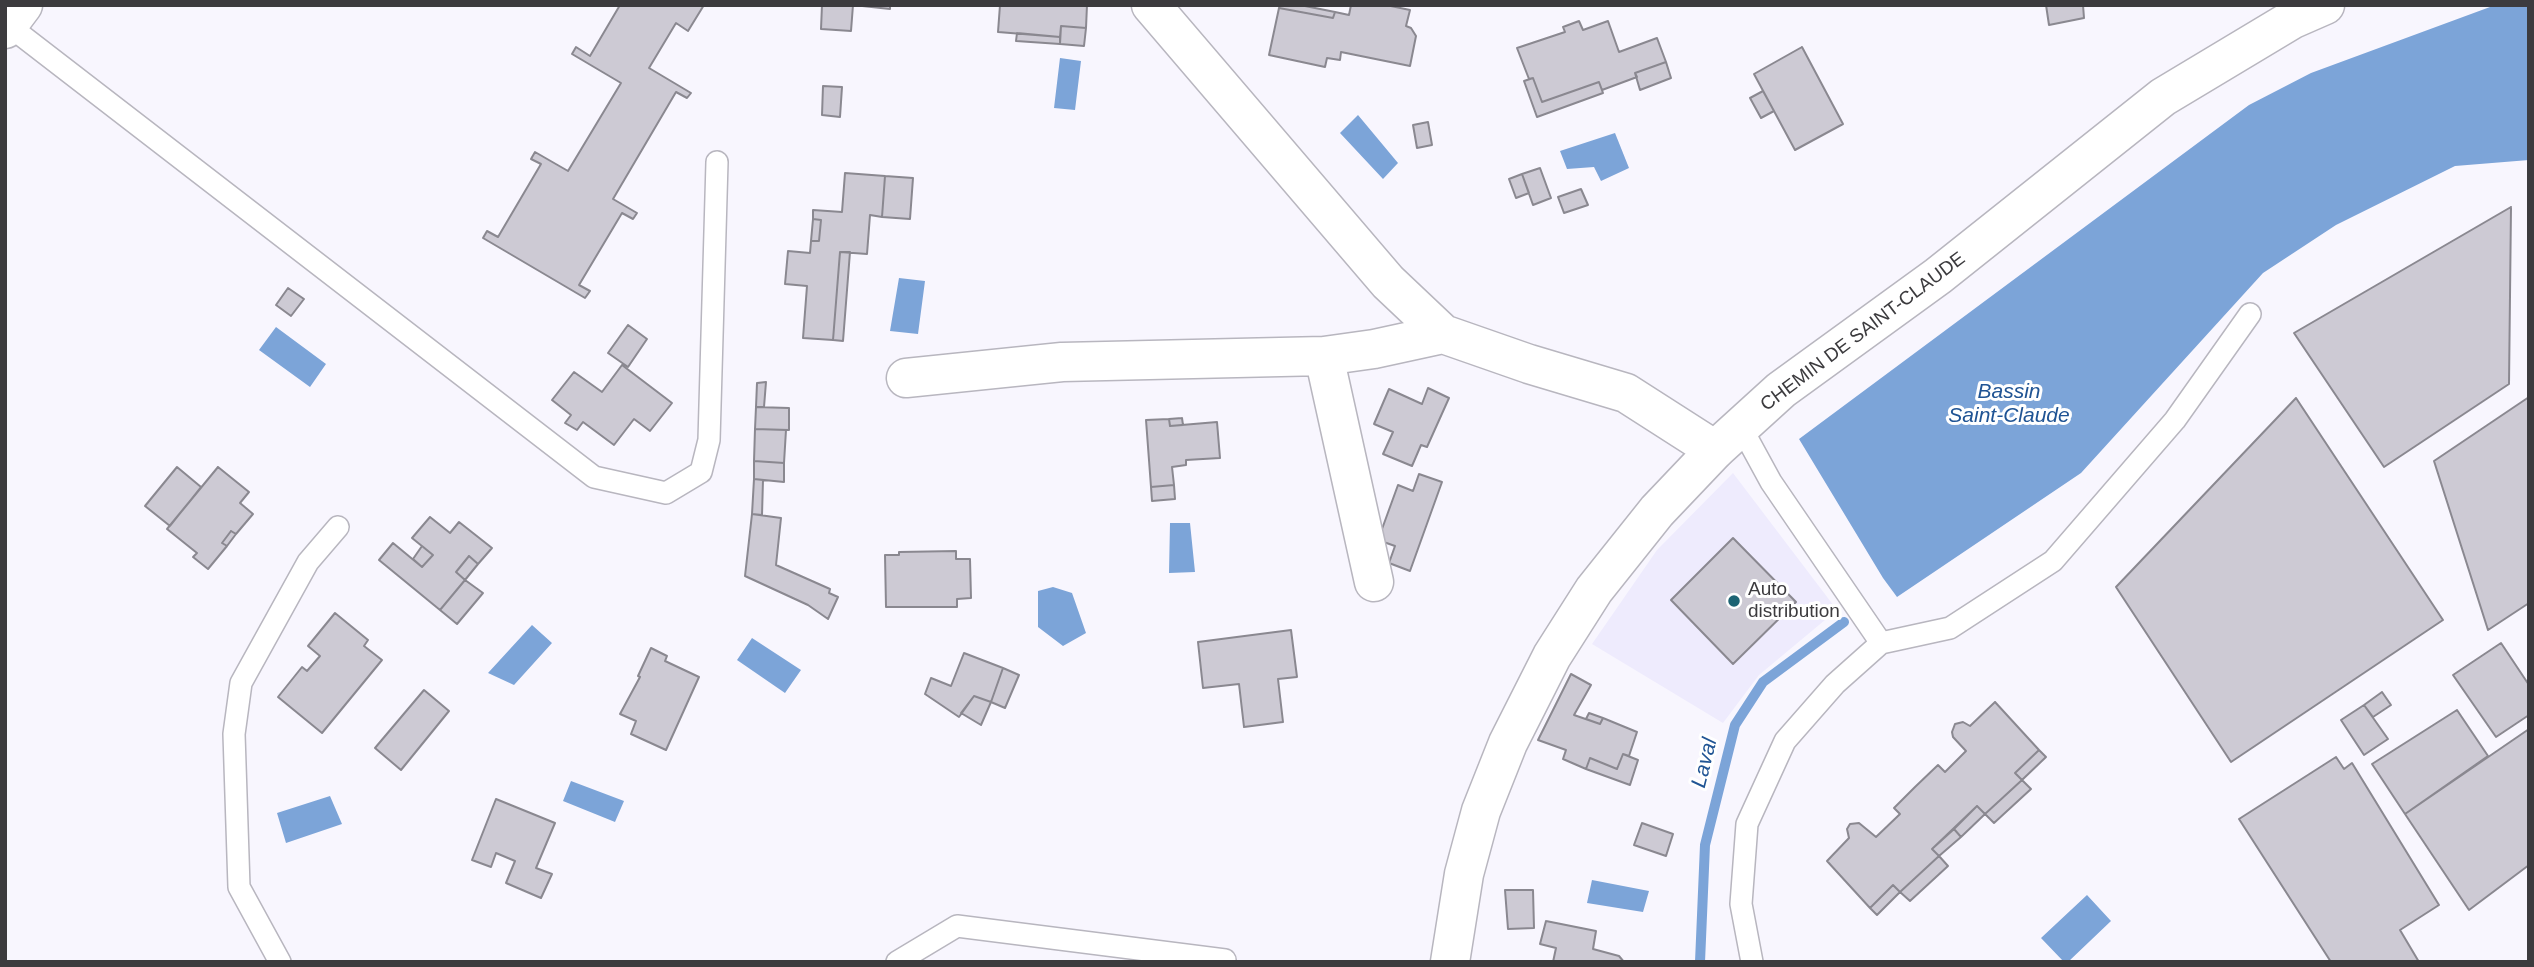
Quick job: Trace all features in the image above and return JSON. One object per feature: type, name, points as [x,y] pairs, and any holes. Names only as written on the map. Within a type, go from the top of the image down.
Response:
[{"type":"street","points":[[1152,5],[1388,282],[1443,334],[1529,364],[1626,393],[1728,439]]},
{"type":"street","name":"CHEMIN DE SAINT-CLAUDE","points":[[1450,962],[1464,874],[1481,811],[1508,743],[1552,656],[1594,590],[1657,511],[1781,390],[1938,276],[2163,97],[2293,19],[2325,5]]},
{"type":"street","points":[[906,379],[1062,362],[1324,356],[1374,349],[1443,334]]},
{"type":"street","points":[[1324,356],[1374,582]]},
{"type":"lane","points":[[12,20],[594,477],[666,493],[701,472],[709,440],[717,162]]},
{"type":"lane","points":[[1752,962],[1741,904],[1747,824],[1785,741],[1835,684],[1881,643],[1950,628],[2053,561],[2175,420],[2250,314]]},
{"type":"lane","points":[[1728,439],[1771,482],[1881,643]]},
{"type":"lane","points":[[280,962],[239,887],[234,734],[241,683],[308,562],[338,527]]},
{"type":"lane","points":[[897,962],[957,926],[1230,961]]},
{"type":"shaded area","points":[[1733,473],[1837,610],[1759,675],[1723,723],[1592,644],[1657,550]]},
{"type":"water","name":"Bassin Saint-Claude","points":[[2529,5],[2529,160],[2455,166],[2336,225],[2263,273],[2081,473],[1897,597],[1799,439],[2249,105],[2311,73],[2490,7]]},
{"type":"water","points":[[1060,58],[1081,61],[1075,110],[1054,108]]},
{"type":"water","points":[[1358,115],[1398,163],[1383,179],[1340,133]]},
{"type":"water","points":[[1615,133],[1629,168],[1601,181],[1594,167],[1567,169],[1560,151]]},
{"type":"water","points":[[899,278],[925,281],[918,334],[890,331]]},
{"type":"water","points":[[276,327],[326,364],[310,387],[259,350]]},
{"type":"water","points":[[1170,523],[1190,523],[1195,572],[1169,573]]},
{"type":"water","points":[[1053,587],[1072,593],[1086,633],[1063,646],[1038,627],[1038,591]]},
{"type":"water","points":[[532,625],[552,643],[514,685],[488,673]]},
{"type":"water","points":[[752,638],[801,670],[785,693],[737,660]]},
{"type":"water","points":[[571,781],[624,801],[615,822],[563,801]]},
{"type":"water","points":[[330,796],[342,824],[286,843],[277,813]]},
{"type":"water","points":[[1592,880],[1649,891],[1643,912],[1587,903]]},
{"type":"water","points":[[2087,895],[2111,921],[2068,962],[2064,962],[2041,938]]},
{"type":"building","points":[[620,5],[704,5],[688,31],[676,23],[649,68],[691,93],[687,98],[676,92],[613,199],[637,213],[633,219],[622,213],[579,285],[590,291],[585,298],[483,238],[487,231],[498,237],[541,164],[531,159],[535,152],[568,171],[621,83],[572,54],[576,47],[590,56]]},
{"type":"building","points":[[822,5],[853,5],[851,31],[821,29]]},
{"type":"building","points":[[853,5],[890,5],[890,9]]},
{"type":"building","points":[[1000,5],[1087,5],[1086,28],[1061,26],[1060,37],[998,32]]},
{"type":"building","points":[[1280,5],[1300,5],[1335,12],[1333,18],[1279,8]]},
{"type":"building","points":[[1351,5],[1386,5],[1410,10],[1406,26],[1411,28],[1416,36],[1410,66],[1341,52],[1340,60],[1327,58],[1325,67],[1269,55],[1279,8],[1333,18],[1335,12],[1349,15]]},
{"type":"building","points":[[2046,5],[2083,5],[2084,18],[2049,25]]},
{"type":"building","points":[[1579,21],[1583,30],[1608,21],[1619,52],[1657,38],[1666,62],[1635,73],[1637,77],[1602,90],[1599,82],[1542,102],[1533,78],[1529,79],[1517,48],[1565,32],[1563,27]]},
{"type":"building","points":[[1061,26],[1086,28],[1084,46],[1060,44]]},
{"type":"building","points":[[1017,33],[1060,37],[1060,44],[1016,41]]},
{"type":"building","points":[[1802,47],[1843,124],[1795,150],[1754,74]]},
{"type":"building","points":[[1666,62],[1671,78],[1640,90],[1635,73]]},
{"type":"building","points":[[1533,78],[1542,102],[1599,82],[1603,93],[1537,117],[1524,81]]},
{"type":"building","points":[[823,86],[842,87],[840,117],[822,115]]},
{"type":"building","points":[[1763,91],[1774,111],[1761,118],[1750,98]]},
{"type":"building","points":[[1428,122],[1432,145],[1417,148],[1413,125]]},
{"type":"building","points":[[1540,168],[1551,198],[1533,205],[1522,174]]},
{"type":"building","points":[[845,173],[885,176],[882,217],[870,215],[867,254],[840,252],[833,340],[803,338],[807,286],[785,284],[788,251],[810,253],[811,241],[819,241],[821,220],[813,219],[813,210],[842,212]]},
{"type":"building","points":[[1522,174],[1529,193],[1516,198],[1509,179]]},
{"type":"building","points":[[885,176],[913,178],[910,219],[882,217]]},
{"type":"building","points":[[1581,189],[1588,205],[1564,213],[1558,197]]},
{"type":"building","points":[[2511,207],[2509,384],[2384,467],[2294,333]]},
{"type":"building","points":[[813,219],[821,220],[819,241],[811,241]]},
{"type":"building","points":[[840,252],[850,252],[843,341],[833,340]]},
{"type":"building","points":[[288,288],[304,299],[291,316],[276,305]]},
{"type":"building","points":[[628,325],[647,339],[628,367],[608,353]]},
{"type":"building","points":[[622,365],[672,403],[650,431],[634,419],[614,445],[583,422],[577,430],[565,423],[571,415],[552,400],[574,372],[602,392]]},
{"type":"building","points":[[766,382],[764,407],[756,407],[757,383]]},
{"type":"building","points":[[1428,388],[1449,398],[1427,447],[1421,445],[1412,466],[1383,454],[1393,432],[1374,424],[1389,389],[1422,404]]},
{"type":"building","points":[[2529,397],[2529,603],[2488,630],[2434,461]]},
{"type":"building","points":[[2296,398],[2443,620],[2231,762],[2116,587]]},
{"type":"building","points":[[756,407],[789,408],[789,430],[755,429]]},
{"type":"building","points":[[1182,418],[1183,425],[1170,426],[1169,419]]},
{"type":"building","points":[[1169,419],[1170,426],[1217,422],[1220,458],[1186,460],[1186,465],[1172,467],[1174,485],[1151,487],[1146,420]]},
{"type":"building","points":[[755,429],[786,430],[784,463],[754,461]]},
{"type":"building","points":[[754,461],[784,463],[784,482],[754,479]]},
{"type":"building","points":[[177,467],[201,487],[170,526],[145,506]]},
{"type":"building","points":[[218,467],[249,492],[240,503],[253,514],[236,534],[231,531],[222,543],[227,546],[208,569],[193,557],[197,553],[167,529]]},
{"type":"building","points":[[1419,474],[1442,482],[1410,571],[1389,563],[1395,546],[1378,540],[1398,485],[1413,491]]},
{"type":"building","points":[[754,479],[763,480],[762,515],[752,514]]},
{"type":"building","points":[[1174,485],[1175,499],[1152,501],[1151,487]]},
{"type":"building","points":[[752,514],[781,518],[776,565],[830,589],[829,593],[838,597],[828,619],[808,605],[745,576]]},
{"type":"building","points":[[430,517],[450,533],[459,522],[492,548],[478,564],[469,556],[456,572],[465,580],[440,610],[379,560],[393,543],[422,567],[433,555],[412,538]]},
{"type":"building","points":[[231,531],[236,534],[227,546],[222,543]]},
{"type":"building","name":"Auto distribution","points":[[1733,538],[1796,602],[1733,664],[1671,600]]},
{"type":"building","points":[[422,546],[433,555],[422,567],[413,559]]},
{"type":"building","points":[[956,551],[956,559],[970,559],[971,598],[957,599],[957,607],[886,607],[885,555],[899,555],[899,552]]},
{"type":"building","points":[[469,556],[478,564],[465,580],[456,572]]},
{"type":"building","points":[[465,580],[483,593],[457,624],[440,610]]},
{"type":"building","points":[[335,613],[368,640],[364,646],[382,660],[322,733],[278,697],[302,667],[307,671],[320,656],[308,646]]},
{"type":"building","points":[[1291,630],[1297,677],[1278,679],[1283,722],[1244,727],[1239,684],[1203,688],[1198,642]]},
{"type":"building","points":[[2501,643],[2529,685],[2529,715],[2496,737],[2453,675]]},
{"type":"building","points":[[651,648],[667,656],[665,661],[699,677],[666,750],[631,734],[636,721],[620,714],[640,677],[638,676]]},
{"type":"building","points":[[964,653],[1003,668],[991,702],[974,696],[959,717],[925,694],[931,678],[951,686]]},
{"type":"building","points":[[1003,668],[1019,675],[1005,708],[991,702]]},
{"type":"building","points":[[1571,674],[1591,685],[1574,715],[1600,724],[1603,718],[1637,732],[1629,756],[1623,754],[1617,769],[1590,758],[1586,769],[1563,759],[1566,750],[1538,740]]},
{"type":"building","points":[[424,690],[449,711],[401,770],[375,748]]},
{"type":"building","points":[[2382,692],[2391,705],[2373,717],[2364,705]]},
{"type":"building","points":[[974,696],[991,702],[981,725],[961,713]]},
{"type":"building","points":[[1995,702],[2039,750],[2015,773],[2022,780],[1985,814],[1977,806],[1932,849],[1939,856],[1900,892],[1893,885],[1870,908],[1827,861],[1849,838],[1847,829],[1850,824],[1859,823],[1876,837],[1900,814],[1894,808],[1938,765],[1945,772],[1966,751],[1953,737],[1955,724],[1963,722],[1970,726]]},
{"type":"building","points":[[2364,705],[2388,739],[2364,755],[2341,720]]},
{"type":"building","points":[[2457,710],[2488,756],[2405,814],[2372,764]]},
{"type":"building","points":[[1589,713],[1603,718],[1600,724],[1586,719]]},
{"type":"building","points":[[2529,729],[2529,865],[2469,910],[2405,814]]},
{"type":"building","points":[[2039,750],[2046,757],[2022,780],[2015,773]]},
{"type":"building","points":[[1623,754],[1638,760],[1630,785],[1586,769],[1590,758],[1617,769]]},
{"type":"building","points":[[2336,757],[2344,769],[2352,763],[2439,905],[2400,930],[2419,962],[2331,962],[2239,819]]},
{"type":"building","points":[[2022,780],[2031,789],[1994,823],[1985,814]]},
{"type":"building","points":[[496,799],[555,823],[536,868],[552,874],[541,898],[506,883],[515,861],[496,853],[491,867],[472,860]]},
{"type":"building","points":[[1977,806],[1985,814],[1961,837],[1954,829]]},
{"type":"building","points":[[1642,823],[1673,834],[1666,856],[1634,845]]},
{"type":"building","points":[[1954,829],[1961,837],[1939,856],[1932,849]]},
{"type":"building","points":[[1939,856],[1948,866],[1910,901],[1900,892]]},
{"type":"building","points":[[1893,885],[1900,892],[1877,915],[1870,908]]},
{"type":"building","points":[[1505,890],[1533,890],[1534,928],[1508,929]]},
{"type":"building","points":[[1546,921],[1596,931],[1593,949],[1619,956],[1624,962],[1553,962],[1556,948],[1540,944]]},
{"type":"waterway","name":"Laval","points":[[1700,962],[1705,845],[1735,725],[1763,682],[1844,622]]},
{"type":"place","name":"Auto distribution","points":[[1734,601]]}]
